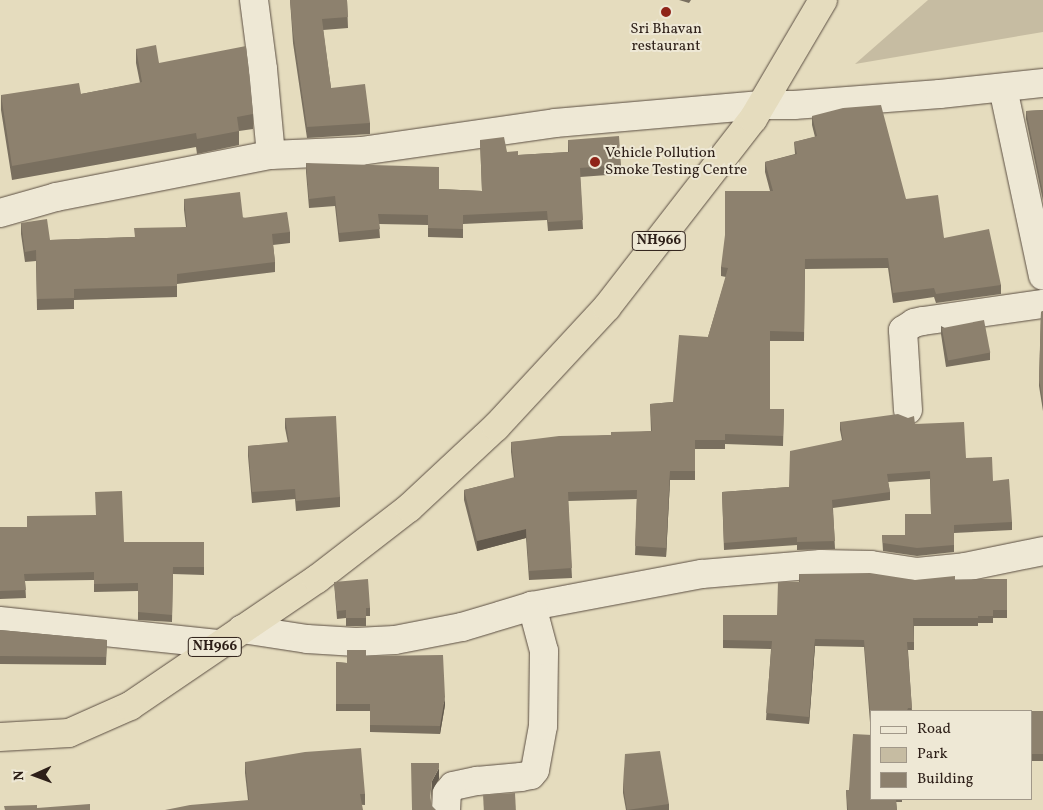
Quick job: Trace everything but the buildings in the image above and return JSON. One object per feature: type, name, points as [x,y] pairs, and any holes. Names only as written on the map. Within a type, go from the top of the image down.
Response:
[{"type":"highway","name":"NH966","points":[[0,737],[68,733],[130,706],[242,628],[318,579],[374,537],[416,502],[496,427],[607,307],[753,119],[823,0]]},
{"type":"street","points":[[254,0],[271,155]]},
{"type":"street","points":[[0,213],[56,197],[271,155],[361,151],[555,123],[762,104],[794,105],[1004,88],[1043,83]]},
{"type":"street","points":[[1004,88],[1043,276]]},
{"type":"street","points":[[908,410],[903,330],[914,323],[923,321],[1043,304]]},
{"type":"street","points":[[242,628],[307,639],[356,642],[395,640],[462,627],[532,606],[702,574],[821,564],[871,565],[917,572],[965,567],[1043,550]]},
{"type":"street","points":[[446,810],[447,793],[453,786],[477,780],[521,777],[531,775],[535,770],[543,726],[544,651],[532,606]]},
{"type":"street","points":[[0,621],[220,644]]},
{"type":"green space","points":[[928,0],[1043,0],[1043,32],[855,64]]},
{"type":"place","name":"Sri Bhavan restaurant","points":[[666,12]]},
{"type":"place","name":"Vehicle Pollution Smoke Testing Centre","points":[[595,162]]}]
